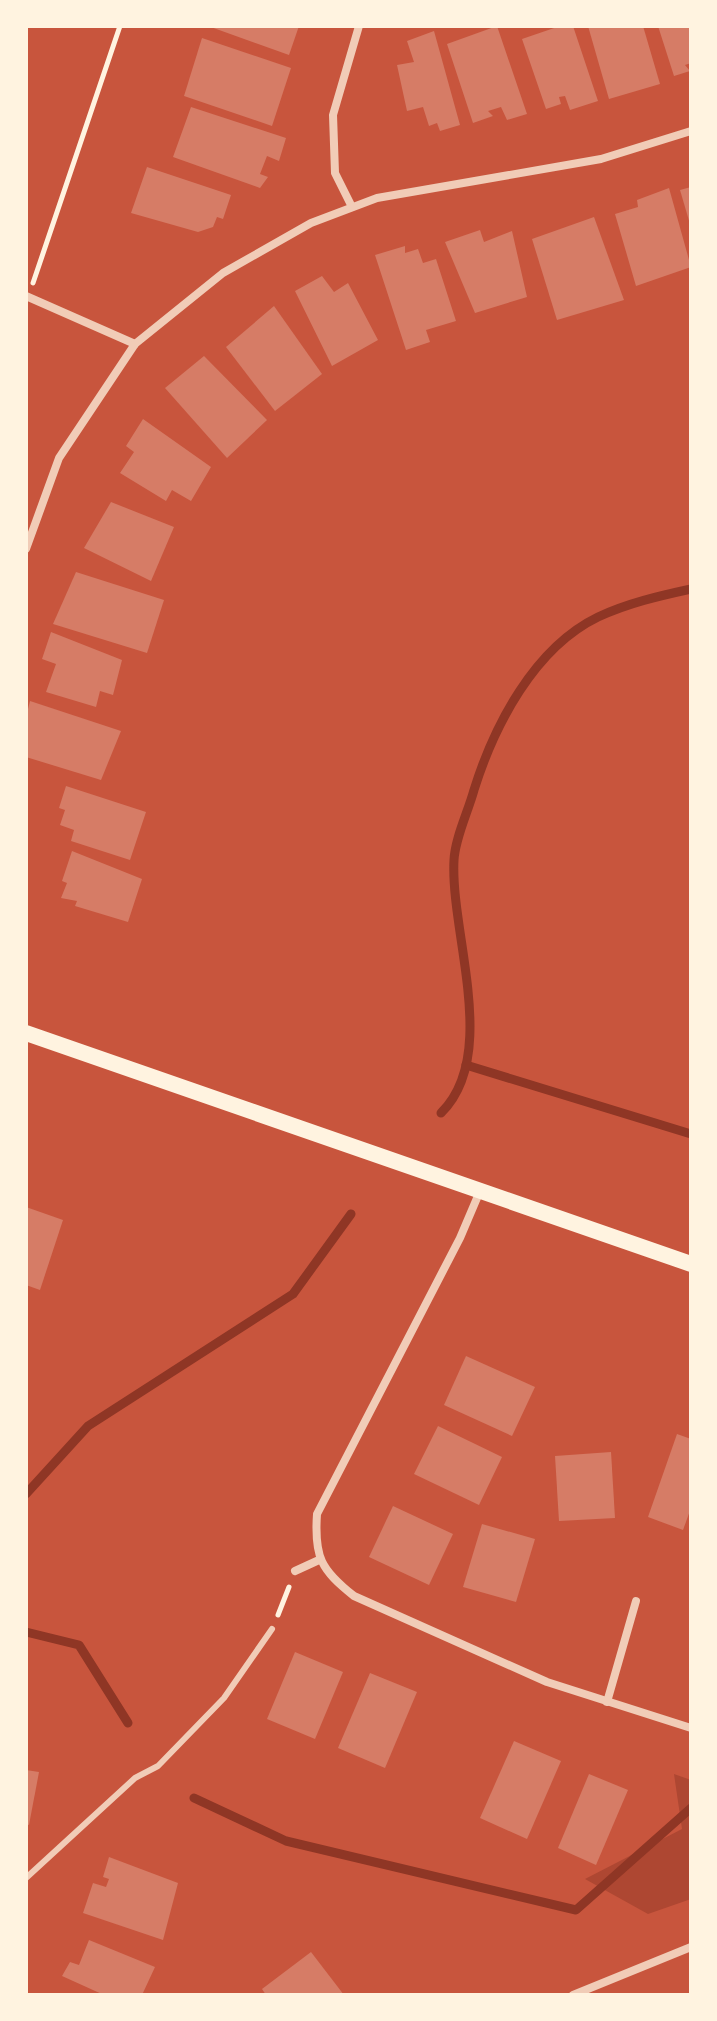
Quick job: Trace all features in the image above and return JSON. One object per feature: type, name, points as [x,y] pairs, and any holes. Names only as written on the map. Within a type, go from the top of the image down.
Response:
[{"type":"main road","points":[[26,1033],[691,1264]]},
{"type":"street","points":[[352,207],[335,173],[333,115],[359,26]]},
{"type":"street","points":[[26,549],[59,458],[135,344],[223,273],[311,223],[377,198],[601,159],[691,131]]},
{"type":"street","points":[[27,296],[135,344]]},
{"type":"street","points":[[481,1190],[460,1238],[317,1514],[315,1538],[319,1560],[331,1578],[354,1596],[547,1682],[691,1728]]},
{"type":"street","points":[[295,1571],[319,1560]]},
{"type":"street","points":[[607,1702],[636,1601]]},
{"type":"street","points":[[573,1995],[691,1947]]},
{"type":"lane","points":[[26,1878],[135,1778],[158,1766],[224,1698],[272,1629]]},
{"type":"path","points":[[27,296],[120,26]]},
{"type":"path","points":[[272,1629],[295,1571]]},
{"type":"shaded area","points":[[674,1774],[691,1780],[691,1899],[648,1914],[585,1879],[682,1829]]},
{"type":"building","points":[[208,26],[299,26],[289,55]]},
{"type":"building","points":[[497,26],[527,114],[507,120],[501,107],[488,111],[493,116],[473,123],[447,44]]},
{"type":"building","points":[[560,26],[573,26],[598,101],[570,110],[565,96],[559,97],[561,104],[546,109],[522,39]]},
{"type":"building","points":[[588,26],[643,26],[660,84],[609,99]]},
{"type":"building","points":[[658,26],[691,26],[691,63],[685,65],[690,71],[674,76]]},
{"type":"building","points":[[434,31],[460,125],[440,131],[437,123],[429,126],[423,107],[407,111],[397,65],[414,62],[407,41]]},
{"type":"building","points":[[202,38],[291,68],[272,126],[184,96]]},
{"type":"building","points":[[191,107],[286,138],[279,161],[267,156],[260,174],[268,177],[260,188],[173,157]]},
{"type":"building","points":[[147,167],[231,195],[223,219],[217,217],[213,227],[198,232],[131,213]]},
{"type":"building","points":[[691,187],[691,224],[690,224],[680,190]]},
{"type":"building","points":[[669,188],[691,267],[636,286],[615,214],[638,207],[637,200]]},
{"type":"building","points":[[594,217],[624,300],[557,320],[532,239]]},
{"type":"building","points":[[480,230],[484,242],[512,231],[527,297],[475,313],[445,242]]},
{"type":"building","points":[[405,246],[405,253],[418,249],[423,263],[436,259],[456,321],[426,330],[430,342],[406,350],[375,255]]},
{"type":"building","points":[[322,276],[334,292],[348,283],[378,340],[332,366],[295,291]]},
{"type":"building","points":[[274,306],[322,374],[275,411],[226,347]]},
{"type":"building","points":[[204,356],[267,420],[227,458],[165,388]]},
{"type":"building","points":[[143,419],[211,467],[191,501],[172,490],[166,501],[120,473],[134,452],[126,446]]},
{"type":"building","points":[[111,502],[174,527],[151,581],[84,548]]},
{"type":"building","points":[[76,572],[164,600],[147,653],[53,624]]},
{"type":"building","points":[[51,632],[122,660],[113,695],[100,691],[96,707],[46,692],[56,664],[42,659]]},
{"type":"building","points":[[30,701],[121,731],[101,780],[26,757],[26,717]]},
{"type":"building","points":[[66,786],[146,812],[130,860],[71,841],[74,830],[60,825],[65,810],[59,808]]},
{"type":"building","points":[[72,851],[142,879],[128,922],[75,906],[77,901],[61,898],[67,883],[62,881]]},
{"type":"building","points":[[26,1207],[63,1220],[40,1290],[26,1285]]},
{"type":"building","points":[[466,1356],[535,1387],[512,1436],[444,1405]]},
{"type":"building","points":[[438,1426],[502,1457],[479,1505],[414,1474]]},
{"type":"building","points":[[677,1434],[691,1439],[691,1508],[683,1530],[648,1517]]},
{"type":"building","points":[[611,1452],[615,1518],[559,1521],[555,1456]]},
{"type":"building","points":[[393,1506],[453,1534],[429,1585],[369,1557]]},
{"type":"building","points":[[482,1524],[535,1539],[516,1602],[463,1587]]},
{"type":"building","points":[[295,1652],[343,1672],[315,1739],[267,1719]]},
{"type":"building","points":[[370,1673],[417,1692],[385,1768],[338,1748]]},
{"type":"building","points":[[514,1741],[561,1761],[527,1839],[480,1818]]},
{"type":"building","points":[[26,1770],[39,1772],[29,1825],[26,1824]]},
{"type":"building","points":[[589,1774],[628,1790],[596,1865],[558,1848]]},
{"type":"building","points":[[109,1857],[178,1883],[163,1940],[83,1913],[93,1883],[106,1887],[109,1879],[103,1877]]},
{"type":"building","points":[[89,1940],[155,1967],[142,1995],[104,1995],[62,1976],[70,1962],[79,1965]]},
{"type":"building","points":[[311,1952],[344,1995],[266,1995],[262,1989]]},
{"type":"waterway","points":[[441,1113],[458,1088],[467,1059],[470,1027],[455,889],[455,852],[493,740],[505,715],[536,668],[575,631],[621,608],[691,589]]},
{"type":"waterway","points":[[466,1065],[691,1134]]},
{"type":"waterway","points":[[26,1494],[88,1426],[293,1294],[351,1214]]},
{"type":"waterway","points":[[26,1632],[79,1645],[128,1723]]},
{"type":"waterway","points":[[194,1798],[286,1841],[576,1910],[691,1808]]}]
